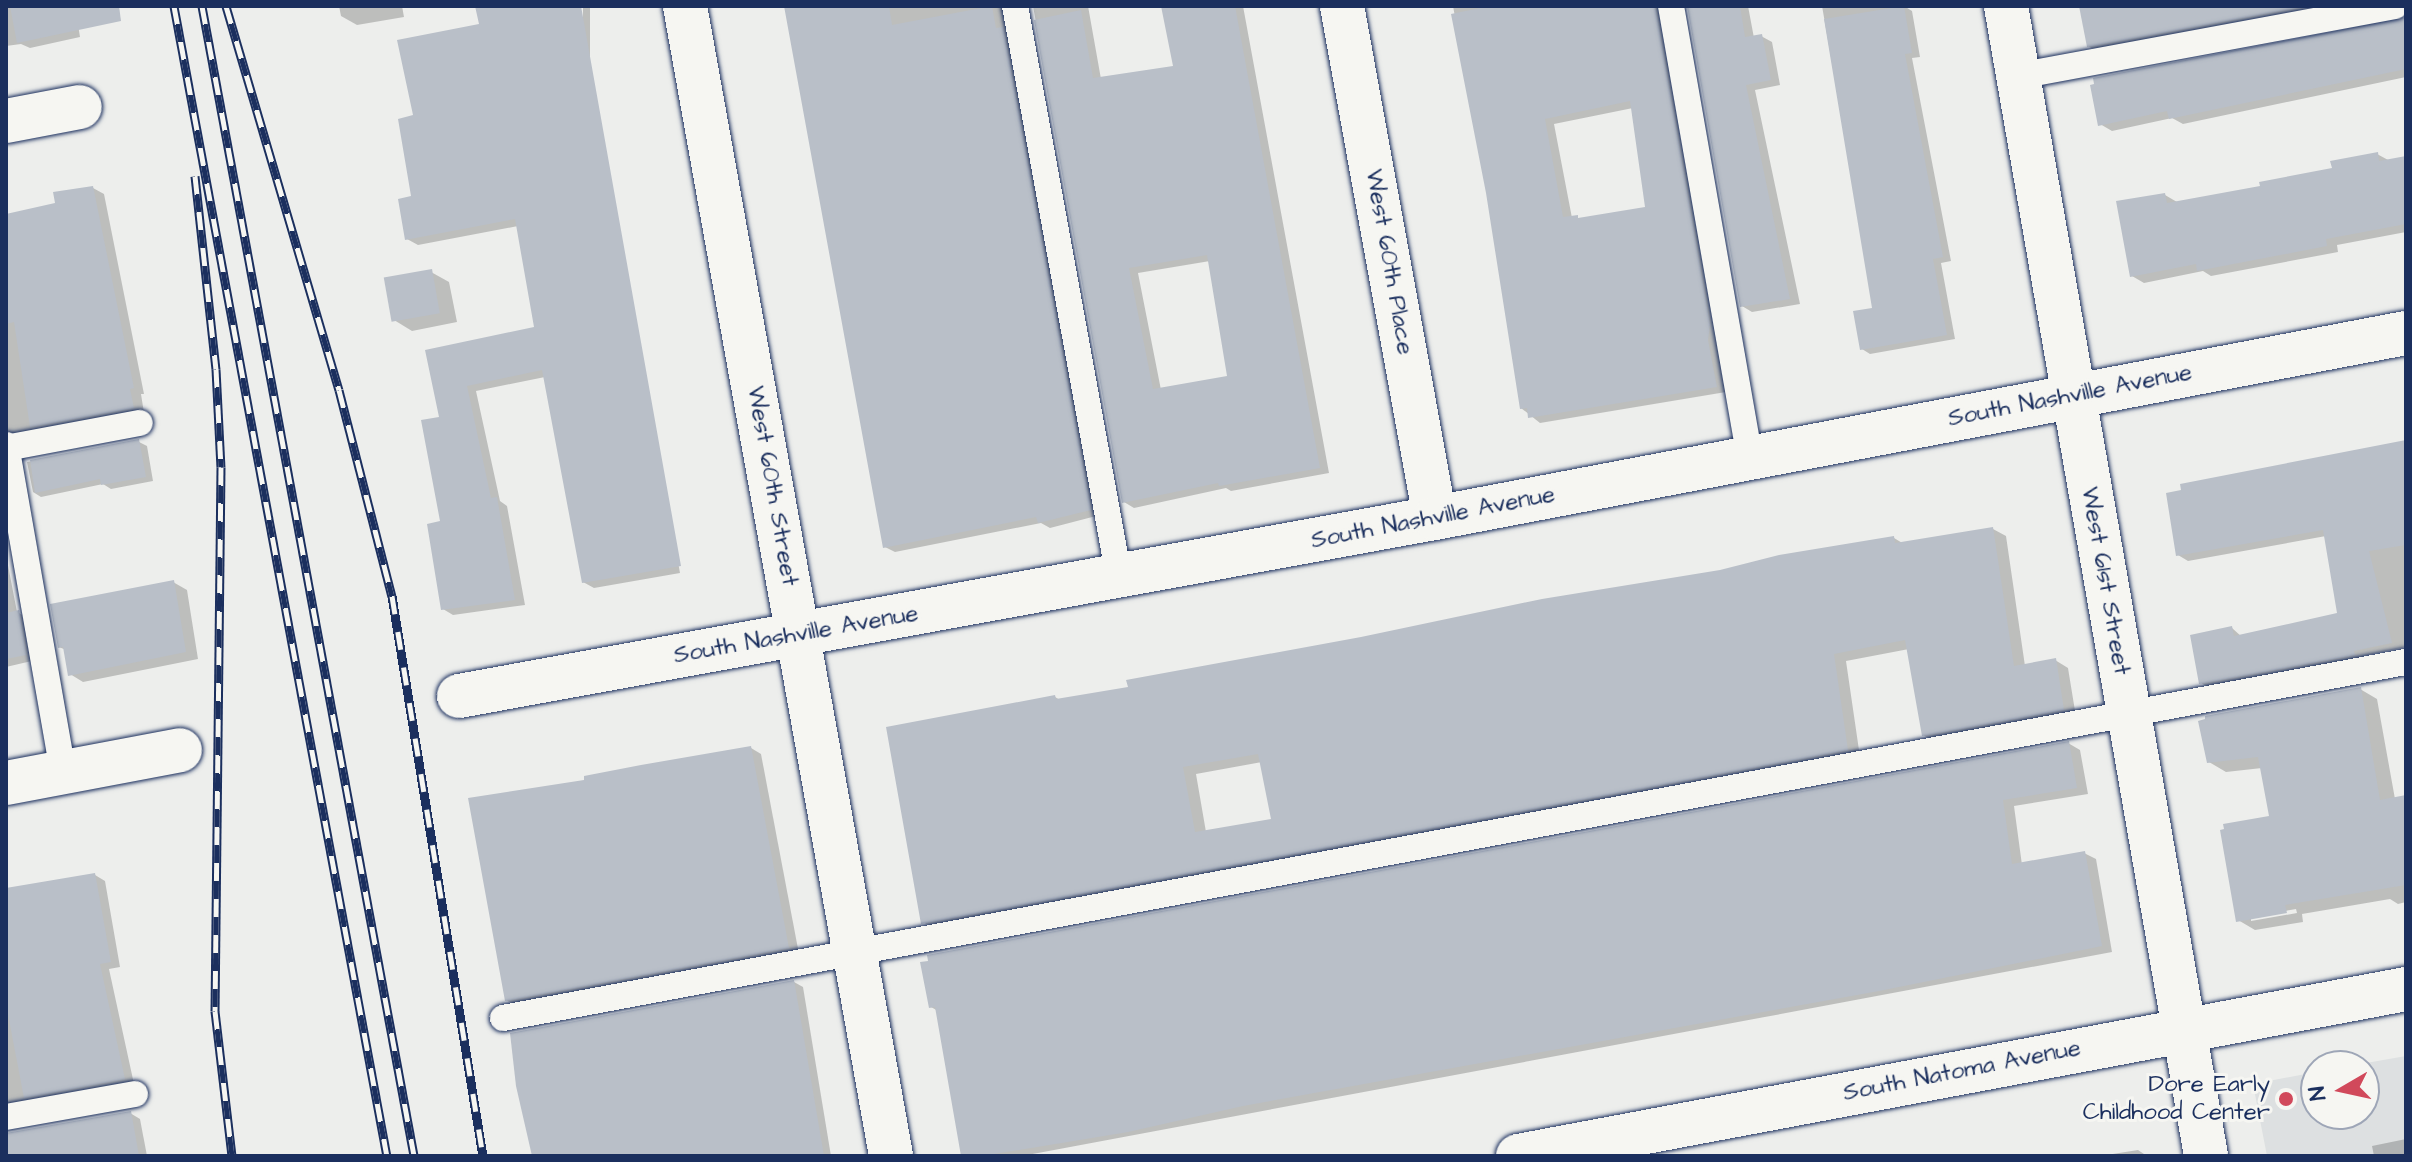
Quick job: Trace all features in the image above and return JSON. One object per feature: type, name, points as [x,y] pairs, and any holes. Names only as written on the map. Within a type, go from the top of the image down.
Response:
[{"type":"street","name":"West 60th Street","points":[[685,6],[891,1156]]},
{"type":"street","name":"West 60th Place","points":[[1342,6],[1435,518]]},
{"type":"street","name":"West 61st Street","points":[[2006,6],[2206,1156]]},
{"type":"street","points":[[6,121],[80,107]]},
{"type":"street","name":"South Nashville Avenue","points":[[459,696],[1119,577],[2406,333]]},
{"type":"street","points":[[6,783],[180,750]]},
{"type":"street","name":"South Natoma Avenue","points":[[1518,1156],[2406,989]]},
{"type":"lane","points":[[1015,6],[1119,577]]},
{"type":"lane","points":[[1671,6],[1750,459]]},
{"type":"lane","points":[[2018,76],[2395,6]]},
{"type":"lane","points":[[63,772],[6,447],[140,423]]},
{"type":"lane","points":[[503,1018],[2406,662]]},
{"type":"lane","points":[[6,1117],[135,1094]]},
{"type":"shaded area","name":"Dore Early Childhood Center","points":[[2406,1056],[2406,1156],[2267,1156],[2253,1084],[2300,1075],[2300,1130],[2380,1130],[2380,1061]]},
{"type":"building","points":[[10,6],[119,6],[121,21],[17,43]]},
{"type":"building","points":[[475,6],[581,6],[681,566],[582,583],[542,370],[467,386],[491,498],[497,497],[515,600],[441,610],[427,524],[440,521],[421,420],[439,417],[425,350],[534,327],[515,219],[405,240],[398,199],[411,196],[398,119],[413,115],[397,40],[479,24]]},
{"type":"building","points":[[784,6],[889,6],[892,25],[992,6],[996,28],[1003,27],[1091,510],[1038,523],[1036,517],[883,548]]},
{"type":"building","points":[[1161,6],[1235,6],[1320,468],[1219,486],[1218,483],[1122,503],[1034,20],[1081,10],[1093,78],[1173,66]],"holes":[[[1207,255],[1227,376],[1153,389],[1129,268]]]},
{"type":"building","points":[[1490,6],[1655,6],[1710,325],[1708,340],[1717,387],[1528,418],[1527,408],[1520,409],[1486,193],[1451,14]],"holes":[[[1630,101],[1645,207],[1578,218],[1578,215],[1563,217],[1545,119]]]},
{"type":"building","points":[[1687,6],[1740,6],[1745,37],[1762,34],[1771,80],[1746,85],[1790,299],[1740,307]]},
{"type":"building","points":[[1904,6],[1912,53],[1905,54],[1943,257],[1933,259],[1947,335],[1860,350],[1853,311],[1872,308],[1824,19]]},
{"type":"building","points":[[2079,6],[2307,6],[2087,47]]},
{"type":"building","points":[[2406,17],[2406,69],[2169,119],[2167,111],[2098,126],[2090,85],[2094,84],[2093,78]]},
{"type":"building","points":[[2378,152],[2379,161],[2406,156],[2406,224],[2326,239],[2327,246],[2197,271],[2196,264],[2130,277],[2116,201],[2165,193],[2167,203],[2260,186],[2259,182],[2332,168],[2330,161]]},
{"type":"building","points":[[93,186],[134,388],[130,389],[134,408],[30,427],[14,322],[6,324],[6,214],[55,203],[53,192]]},
{"type":"building","points":[[432,269],[440,313],[392,322],[384,278]]},
{"type":"building","points":[[139,439],[146,477],[101,485],[100,479],[35,493],[30,460]]},
{"type":"building","points":[[2406,440],[2406,545],[2369,551],[2392,643],[2354,651],[2355,655],[2199,684],[2190,635],[2232,626],[2234,636],[2337,613],[2323,530],[2176,556],[2166,493],[2181,490],[2180,484]]},
{"type":"building","points":[[1993,527],[2014,666],[2056,658],[2064,710],[1922,736],[1905,640],[1834,654],[1848,750],[921,924],[886,727],[1055,695],[1056,699],[1128,687],[1126,680],[1361,637],[1542,599],[1720,570],[1779,555],[1894,536],[1895,543]],"holes":[[[1258,754],[1271,819],[1195,832],[1183,767]]]},
{"type":"building","points":[[174,580],[186,652],[68,676],[63,647],[58,648],[50,604]]},
{"type":"building","points":[[19,610],[26,655],[6,659],[6,613]]},
{"type":"building","points":[[2361,687],[2380,800],[2406,795],[2406,885],[2285,905],[2287,913],[2236,922],[2220,830],[2224,829],[2223,824],[2269,816],[2258,757],[2207,763],[2198,721],[2205,719],[2205,716]]},
{"type":"building","points":[[2069,741],[2077,788],[2003,800],[2012,864],[2085,851],[2102,946],[1879,991],[1243,1106],[1128,1132],[982,1156],[961,1156],[935,1007],[929,1008],[920,962],[928,961],[927,955]]},
{"type":"building","points":[[751,746],[789,948],[505,1001],[468,798],[584,780],[584,776]]},
{"type":"building","points":[[95,873],[111,962],[100,964],[125,1079],[24,1098],[6,1004],[6,888]]},
{"type":"building","points":[[794,980],[824,1156],[532,1156],[516,1086],[510,1033]]},
{"type":"building","points":[[131,1111],[139,1156],[6,1156],[6,1133]]},
{"type":"railway","points":[[174,6],[387,1156]]},
{"type":"railway","points":[[202,6],[414,1156]]},
{"type":"railway","points":[[226,6],[339,390],[392,596],[483,1156]]},
{"type":"railway","points":[[195,176],[216,369],[221,467],[215,1011],[232,1156]]},
{"type":"place","name":"Dore Early Childhood Center","points":[[2286,1099]]}]
